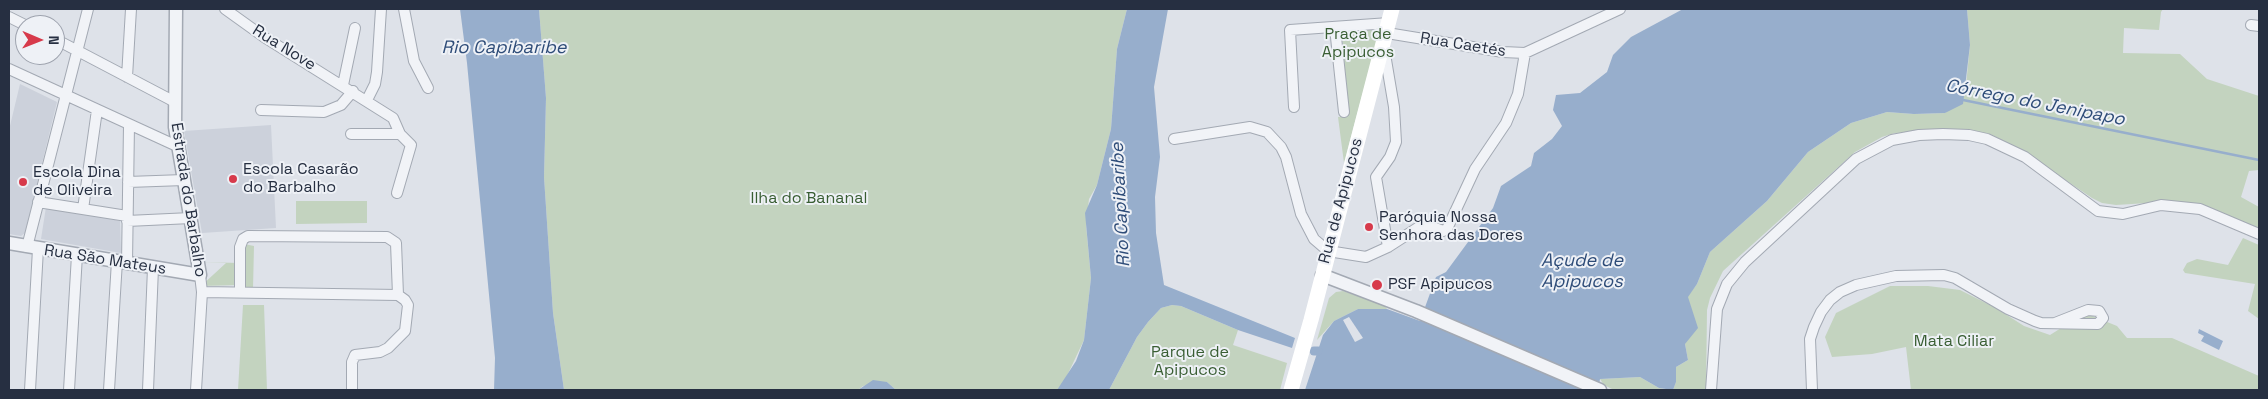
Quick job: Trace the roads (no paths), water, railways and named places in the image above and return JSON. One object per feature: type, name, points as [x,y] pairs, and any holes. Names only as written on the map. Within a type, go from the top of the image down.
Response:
[{"type":"main road","name":"Rua de Apipucos","points":[[1291,390],[1389,25]]},
{"type":"street","points":[[30,390],[32,248],[38,202],[88,9]]},
{"type":"street","points":[[127,77],[131,9]]},
{"type":"street","name":"Estrada do Barbalho","points":[[176,9],[175,102],[179,147],[202,292],[196,390]]},
{"type":"street","name":"Rua Nove","points":[[226,9],[264,36],[393,118],[400,134]]},
{"type":"street","points":[[367,100],[375,84],[379,63],[381,9]]},
{"type":"street","points":[[404,9],[414,61],[428,88]]},
{"type":"street","name":"Rua Caetés","points":[[1294,107],[1290,30],[1389,25],[1503,52],[1525,53],[1620,9]]},
{"type":"street","points":[[1388,247],[1376,177],[1390,157],[1396,142],[1389,25]]},
{"type":"street","points":[[343,85],[355,28]]},
{"type":"street","points":[[1335,28],[1344,112]]},
{"type":"street","points":[[65,44],[175,102]]},
{"type":"street","points":[[1174,139],[1258,128],[1267,132],[1281,147],[1306,228],[1320,246],[1328,251],[1363,257],[1388,247],[1418,227],[1427,226],[1443,231],[1447,229],[1471,176],[1506,123],[1518,94],[1525,53]]},
{"type":"street","points":[[9,69],[66,97],[179,147]]},
{"type":"street","points":[[261,110],[324,112],[341,105],[353,91]]},
{"type":"street","points":[[83,210],[97,110]]},
{"type":"street","points":[[109,390],[127,219],[129,124]]},
{"type":"street","points":[[352,134],[400,134],[411,142],[411,149],[397,193]]},
{"type":"street","points":[[1711,390],[1717,309],[1728,284],[1745,262],[1856,159],[1892,140],[1919,135],[1969,134],[1987,139],[2025,157],[2098,211],[2123,214],[2161,205],[2200,209],[2259,234]]},
{"type":"street","points":[[128,182],[184,180]]},
{"type":"street","points":[[38,202],[127,219],[191,218]]},
{"type":"street","points":[[240,292],[240,247],[243,239],[248,236],[387,237],[396,243],[398,295]]},
{"type":"street","name":"Rua São Mateus","points":[[9,243],[77,256],[200,275]]},
{"type":"street","points":[[69,390],[77,256]]},
{"type":"street","points":[[148,390],[154,268]]},
{"type":"street","points":[[1322,274],[1416,311],[1600,390]]},
{"type":"street","points":[[1812,390],[1810,339],[1814,327],[1821,312],[1830,300],[1840,292],[1856,284],[1911,275],[1950,276],[2024,317],[2041,323],[2055,323]]},
{"type":"street","points":[[202,292],[398,295],[408,305],[405,331],[388,348],[380,352],[354,355],[352,362],[352,390]]},
{"type":"water","name":"Rio Capibaribe","points":[[460,9],[539,9],[546,98],[544,177],[553,313],[564,390],[494,390],[495,358],[467,63]]},
{"type":"water","name":"Rio Capibaribe","points":[[1127,9],[1168,9],[1154,87],[1160,157],[1155,197],[1156,233],[1164,285],[1295,338],[1292,348],[1238,330],[1181,306],[1172,305],[1161,308],[1148,322],[1137,337],[1109,390],[1057,390],[1076,361],[1084,340],[1091,278],[1085,213],[1097,185],[1111,129],[1117,49]]},
{"type":"water","name":"Açude de Apipucos","points":[[1683,9],[1967,9],[1970,45],[1963,104],[1945,113],[1914,114],[1887,112],[1851,123],[1808,152],[1767,201],[1710,252],[1697,284],[1688,297],[1698,328],[1685,344],[1688,360],[1676,367],[1676,382],[1673,390],[1659,388],[1640,377],[1600,379],[1598,390],[1305,390],[1323,335],[1334,321],[1358,309],[1387,309],[1420,321],[1436,277],[1446,272],[1493,208],[1501,186],[1531,166],[1534,153],[1552,139],[1562,126],[1553,110],[1556,95],[1580,93],[1607,72],[1613,55],[1631,37]]},
{"type":"water","points":[[2199,329],[2223,341],[2219,350],[2201,341],[2204,336],[2198,333]]},
{"type":"water","points":[[873,380],[887,382],[896,390],[858,390]]},
{"type":"waterway","name":"Córrego do Jenipapo","points":[[1963,100],[2259,160]]},
{"type":"place","name":"Escola Casarão do Barbalho","points":[[233,179]]},
{"type":"place","name":"Escola Dina de Oliveira","points":[[23,182]]},
{"type":"place","name":"Paróquia Nossa Senhora das Dores","points":[[1369,227]]},
{"type":"place","name":"PSF Apipucos","points":[[1377,285]]},
{"type":"park label","name":"Praça de Apipucos","points":[[1358,44]]},
{"type":"park label","name":"Ilha do Bananal","points":[[809,199]]},
{"type":"park label","name":"Mata Ciliar","points":[[1954,342]]},
{"type":"park label","name":"Parque de Apipucos","points":[[1190,362]]}]
